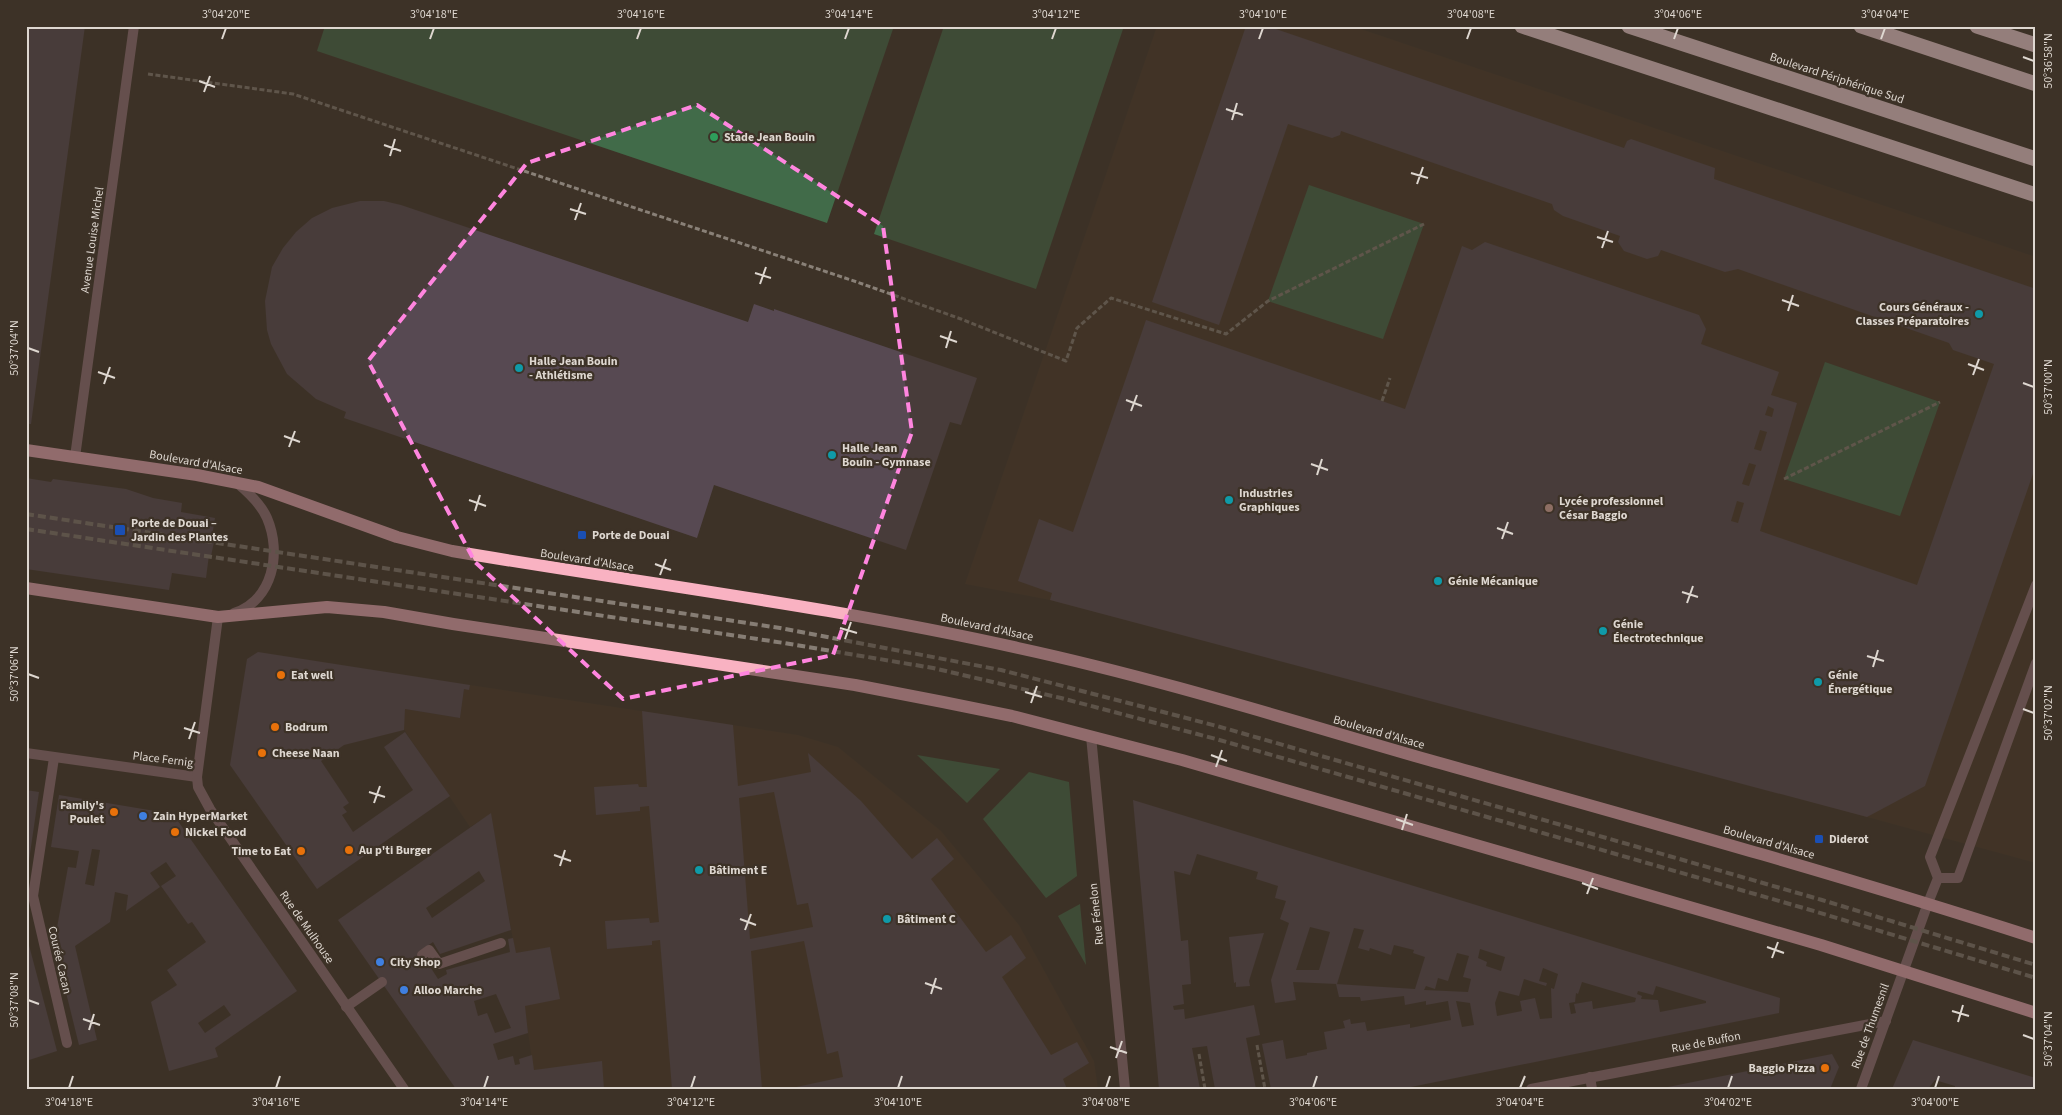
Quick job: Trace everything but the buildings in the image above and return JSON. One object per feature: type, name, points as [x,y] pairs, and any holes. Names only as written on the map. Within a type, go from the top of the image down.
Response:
[{"type":"highway","points":[[1522,26],[2036,196]]},
{"type":"highway","name":"Boulevard Périphérique Sud","points":[[1630,26],[2036,159]]},
{"type":"highway","points":[[1860,26],[2036,84]]},
{"type":"highway","points":[[1977,26],[2036,45]]},
{"type":"main road","name":"Boulevard d'Alsace","points":[[26,450],[258,487],[398,537],[452,551],[876,619],[1066,659],[1669,828],[1928,903],[2036,938]]},
{"type":"main road","points":[[26,588],[218,617],[327,608],[384,612],[855,685],[978,709],[1091,736],[1230,774],[1821,945],[2036,1013]]},
{"type":"street","name":"Avenue Louise Michel","points":[[75,457],[134,26]]},
{"type":"street","points":[[218,617],[242,610],[252,603],[265,588],[274,565],[273,539],[267,518],[256,501],[235,482]]},
{"type":"street","points":[[1903,971],[1938,878],[1930,857],[2036,585]]},
{"type":"street","name":"Place Fernig","points":[[26,753],[197,777],[218,617]]},
{"type":"street","points":[[1938,878],[1958,878],[2036,662]]},
{"type":"street","name":"Rue Fénelon","points":[[1091,736],[1125,1089]]},
{"type":"street","name":"Courée Cacan","points":[[54,758],[31,882],[67,1043]]},
{"type":"street","name":"Rue de Mulhouse","points":[[197,777],[202,797],[404,1089]]},
{"type":"street","points":[[422,955],[429,950],[438,964],[501,942]]},
{"type":"street","name":"Rue de Thumesnil","points":[[1861,1089],[1903,971]]},
{"type":"street","points":[[346,1006],[382,982]]},
{"type":"street","name":"Rue de Buffon","points":[[1531,1089],[1886,1022]]},
{"type":"street","points":[[1590,1077],[1592,1089]]},
{"type":"path","points":[[128,71],[293,94],[857,282],[961,319],[1066,361],[1077,328],[1111,298],[1226,334],[1268,301],[1424,224]]},
{"type":"path","points":[[1382,401],[1390,378]]},
{"type":"path","points":[[1784,479],[1940,402]]},
{"type":"path","points":[[1257,1045],[1265,1089]]},
{"type":"path","points":[[1198,1054],[1205,1089]]},
{"type":"highlighted area","points":[[697,105],[883,226],[912,432],[833,655],[623,699],[475,562],[368,361],[527,163]]},
{"type":"shaded area","points":[[1157,26],[1352,26],[2036,257],[2036,863],[1650,758],[1050,600],[965,584]]},
{"type":"shaded area","points":[[470,685],[798,735],[838,747],[941,831],[1019,925],[1094,1061],[1098,1089],[536,1089],[524,1003],[491,814],[470,827],[403,728],[405,709],[460,718],[464,689],[468,689]]},
{"type":"green space","name":"Stade Jean Bouin","points":[[325,26],[894,26],[827,223],[317,51]]},
{"type":"green space","points":[[944,26],[1124,26],[1036,289],[874,234]]},
{"type":"green space","points":[[1309,185],[1424,224],[1383,339],[1268,301]]},
{"type":"green space","points":[[1825,362],[1940,402],[1900,516],[1784,479]]},
{"type":"green space","points":[[917,755],[1000,769],[967,803]]},
{"type":"green space","points":[[1029,772],[1069,782],[1077,876],[1046,898],[983,819]]},
{"type":"green space","points":[[1080,904],[1086,965],[1058,916]]},
{"type":"railway","points":[[26,514],[780,628],[1001,670],[1217,726],[1822,900],[2036,965]]},
{"type":"railway","points":[[26,529],[784,643],[933,668],[1061,698],[1216,739],[1807,909],[2036,978]]},
{"type":"place","name":"Stade Jean Bouin","points":[[714,137]]},
{"type":"place","name":"Cours Généraux - Classes Préparatoires","points":[[1979,314]]},
{"type":"place","name":"Halle Jean Bouin - Athlétisme","points":[[519,368]]},
{"type":"place","name":"Halle Jean Bouin - Gymnase","points":[[832,455]]},
{"type":"place","name":"Industries Graphiques","points":[[1229,500]]},
{"type":"place","name":"Lycée professionnel César Baggio","points":[[1549,508]]},
{"type":"place","name":"Porte de Douai – Jardin des Plantes","points":[[120,530]]},
{"type":"place","name":"Porte de Douai","points":[[582,535]]},
{"type":"place","name":"Génie Mécanique","points":[[1438,581]]},
{"type":"place","name":"Génie Électrotechnique","points":[[1603,631]]},
{"type":"place","name":"Eat well","points":[[281,675]]},
{"type":"place","name":"Génie Énergétique","points":[[1818,682]]},
{"type":"place","name":"Bodrum","points":[[275,727]]},
{"type":"place","name":"Cheese Naan","points":[[262,753]]},
{"type":"place","name":"Family's Poulet","points":[[114,812]]},
{"type":"place","name":"Zain HyperMarket","points":[[143,816]]},
{"type":"place","name":"Nickel Food","points":[[175,832]]},
{"type":"place","name":"Diderot","points":[[1819,839]]},
{"type":"place","name":"Au p'ti Burger","points":[[349,850]]},
{"type":"place","name":"Time to Eat","points":[[301,851]]},
{"type":"place","name":"Bâtiment E","points":[[699,870]]},
{"type":"place","name":"Bâtiment C","points":[[887,919]]},
{"type":"place","name":"City Shop","points":[[380,962]]},
{"type":"place","name":"Alloo Marche","points":[[404,990]]},
{"type":"place","name":"Baggio Pizza","points":[[1825,1068]]}]
